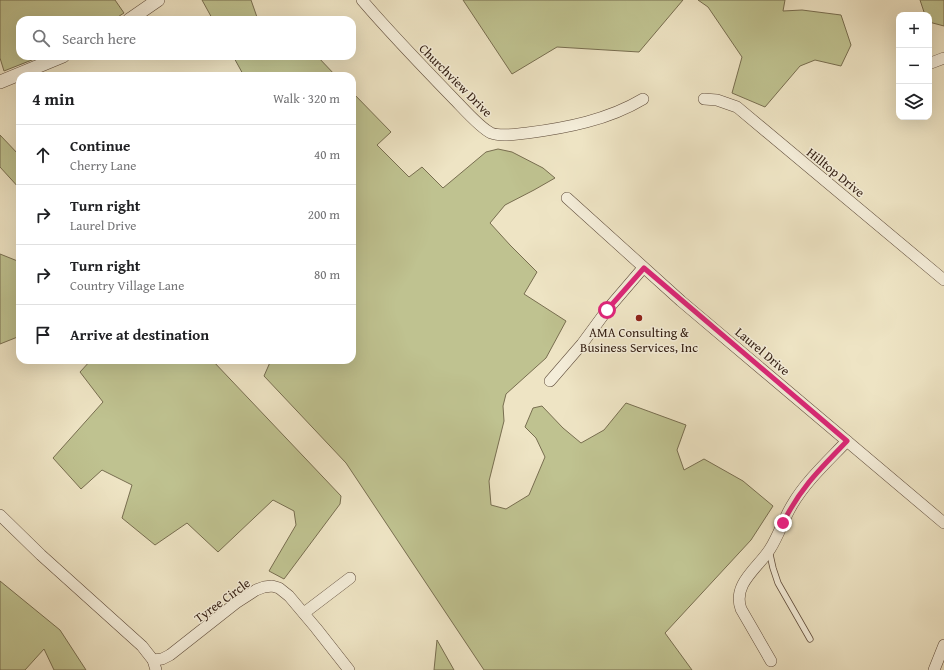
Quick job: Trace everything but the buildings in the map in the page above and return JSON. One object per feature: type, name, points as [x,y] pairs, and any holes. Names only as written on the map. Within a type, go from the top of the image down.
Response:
[{"type":"street","points":[[135,16],[158,0]]},
{"type":"street","name":"Churchview Drive","points":[[362,0],[388,31],[485,130],[491,133],[512,135],[567,126],[612,113],[643,99]]},
{"type":"street","points":[[932,63],[944,58]]},
{"type":"street","points":[[24,72],[53,60]]},
{"type":"street","points":[[0,82],[16,75]]},
{"type":"street","name":"Hilltop Drive","points":[[704,99],[717,100],[737,107],[944,280]]},
{"type":"street","name":"Laurel Drive","points":[[567,198],[644,268],[944,523]]},
{"type":"street","points":[[550,381],[582,344],[607,310],[644,268]]},
{"type":"street","points":[[771,661],[741,609],[738,599],[741,587],[750,573],[769,550],[777,537],[791,506],[801,491],[812,477],[847,441]]},
{"type":"street","name":"Tyree Circle","points":[[0,515],[41,555],[142,646],[154,665],[170,655],[236,603],[256,590],[264,587],[279,588],[289,596],[349,670]]},
{"type":"street","points":[[304,613],[350,578]]},
{"type":"street","points":[[934,670],[944,645]]},
{"type":"lane","points":[[769,550],[778,583],[810,639]]},
{"type":"green space","points":[[0,0],[115,0],[124,13],[119,16],[16,16],[16,60],[32,60],[4,71],[0,58]]},
{"type":"green space","points":[[202,0],[251,0],[257,16],[211,16]]},
{"type":"green space","points":[[463,0],[683,0],[639,52],[557,47],[512,74]]},
{"type":"green space","points":[[698,0],[785,0],[783,11],[802,10],[841,15],[851,45],[841,66],[815,60],[800,66],[765,107],[732,93],[742,57],[708,7]]},
{"type":"green space","points":[[920,0],[944,0],[944,26],[932,23],[932,12],[924,12]]},
{"type":"green space","points":[[235,60],[321,60],[332,72],[242,72]]},
{"type":"green space","points":[[356,96],[391,132],[377,145],[409,177],[422,167],[443,188],[486,152],[498,149],[512,152],[543,168],[555,178],[505,205],[490,223],[537,272],[524,294],[566,321],[546,358],[506,394],[503,406],[504,421],[489,481],[491,505],[506,509],[529,495],[545,457],[536,438],[525,427],[533,408],[542,406],[563,428],[581,443],[604,430],[626,403],[686,425],[677,450],[684,470],[704,459],[743,481],[773,506],[751,540],[665,633],[692,670],[484,670],[346,463],[264,376],[269,364],[356,364]]},
{"type":"green space","points":[[0,135],[16,152],[16,185],[0,167]]},
{"type":"green space","points":[[0,254],[16,260],[16,338],[0,344]]},
{"type":"green space","points":[[87,364],[216,364],[341,496],[340,504],[284,579],[269,571],[296,525],[294,511],[273,500],[218,552],[187,523],[155,545],[122,518],[132,485],[102,470],[81,489],[53,458],[103,402],[80,372]]},
{"type":"green space","points":[[0,581],[60,630],[86,670],[54,670],[44,649],[25,670],[0,670]]},
{"type":"green space","points":[[437,640],[454,670],[434,670]]},
{"type":"place","name":"AMA Consulting & Business Services, Inc","points":[[639,318]]},
{"type":"route","points":[[607,310],[644,268],[847,441],[812,477],[801,491],[791,506],[783,523]]}]
